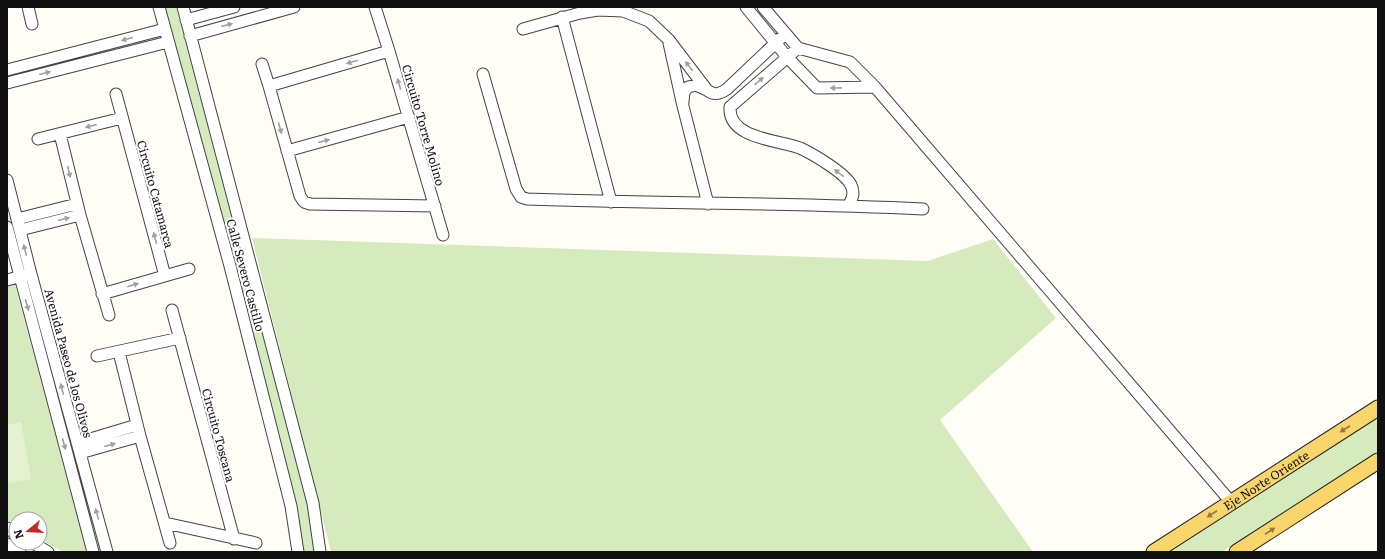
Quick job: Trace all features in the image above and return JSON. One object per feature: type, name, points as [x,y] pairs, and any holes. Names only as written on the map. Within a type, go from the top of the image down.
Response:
[{"type":"main road","name":"Eje Norte Oriente","points":[[1154,552],[1378,408]]},
{"type":"main road","points":[[1238,552],[1378,461]]},
{"type":"street","points":[[28,7],[32,24]]},
{"type":"street","name":"Calle Severo Castillo","points":[[159,7],[230,266],[291,506],[298,552]]},
{"type":"street","name":"Calle Severo Castillo","points":[[183,7],[313,503],[320,552]]},
{"type":"street","points":[[186,20],[234,7]]},
{"type":"street","points":[[190,36],[294,7]]},
{"type":"street","name":"Circuito Torre Molino","points":[[375,7],[443,235]]},
{"type":"street","name":"Circuito Torre Molino","points":[[380,20],[381,7]]},
{"type":"street","points":[[746,7],[787,57],[817,88],[875,87]]},
{"type":"street","points":[[763,7],[798,48],[850,62],[875,87],[1232,502]]},
{"type":"street","points":[[523,29],[562,17],[598,10],[623,11],[649,21],[669,40],[707,90],[712,94],[717,94],[727,89],[785,34]]},
{"type":"street","points":[[562,17],[612,202]]},
{"type":"street","points":[[7,70],[165,29]]},
{"type":"street","points":[[669,40],[683,106],[708,204]]},
{"type":"street","points":[[7,83],[168,42]]},
{"type":"street","points":[[798,48],[730,107],[731,118],[747,133],[799,148],[821,159],[845,178],[852,186],[853,196],[849,205]]},
{"type":"street","points":[[269,86],[389,51]]},
{"type":"street","points":[[262,64],[300,196],[304,202],[310,204],[435,206]]},
{"type":"street","points":[[483,74],[516,189],[521,196],[527,199],[708,204],[849,205],[923,209]]},
{"type":"street","points":[[683,106],[684,92],[688,87],[696,85],[707,90]]},
{"type":"street","name":"Circuito Catamarca","points":[[116,94],[165,276]]},
{"type":"street","points":[[38,139],[122,118]]},
{"type":"street","points":[[287,151],[409,118]]},
{"type":"street","points":[[60,134],[77,204],[109,315]]},
{"type":"street","name":"Avenida Paseo de los Olivos","points":[[7,180],[31,274],[107,552]]},
{"type":"street","points":[[17,219],[77,204]]},
{"type":"street","points":[[20,230],[80,215]]},
{"type":"street","name":"Avenida Paseo de los Olivos","points":[[7,227],[93,552]]},
{"type":"street","points":[[102,294],[189,269]]},
{"type":"street","points":[[7,280],[31,274]]},
{"type":"street","name":"Circuito Toscana","points":[[172,310],[234,539]]},
{"type":"street","points":[[97,356],[180,338]]},
{"type":"street","points":[[119,352],[170,543]]},
{"type":"street","points":[[78,448],[139,431]]},
{"type":"street","points":[[165,523],[256,543]]},
{"type":"street","points":[[7,544],[20,552]]},
{"type":"green space","points":[[161,7],[176,7],[308,499],[314,552],[300,552]]},
{"type":"green space","points":[[252,238],[928,261],[993,239],[1056,318],[940,420],[1033,552],[331,552]]},
{"type":"green space","points":[[14,281],[87,552],[63,552],[48,544],[48,511],[8,511],[8,521],[7,520],[7,283]]},
{"type":"green space","points":[[1378,418],[1378,451],[1222,552],[1168,552]]},
{"type":"green space","points":[[21,422],[31,479],[7,483],[7,425]]}]
